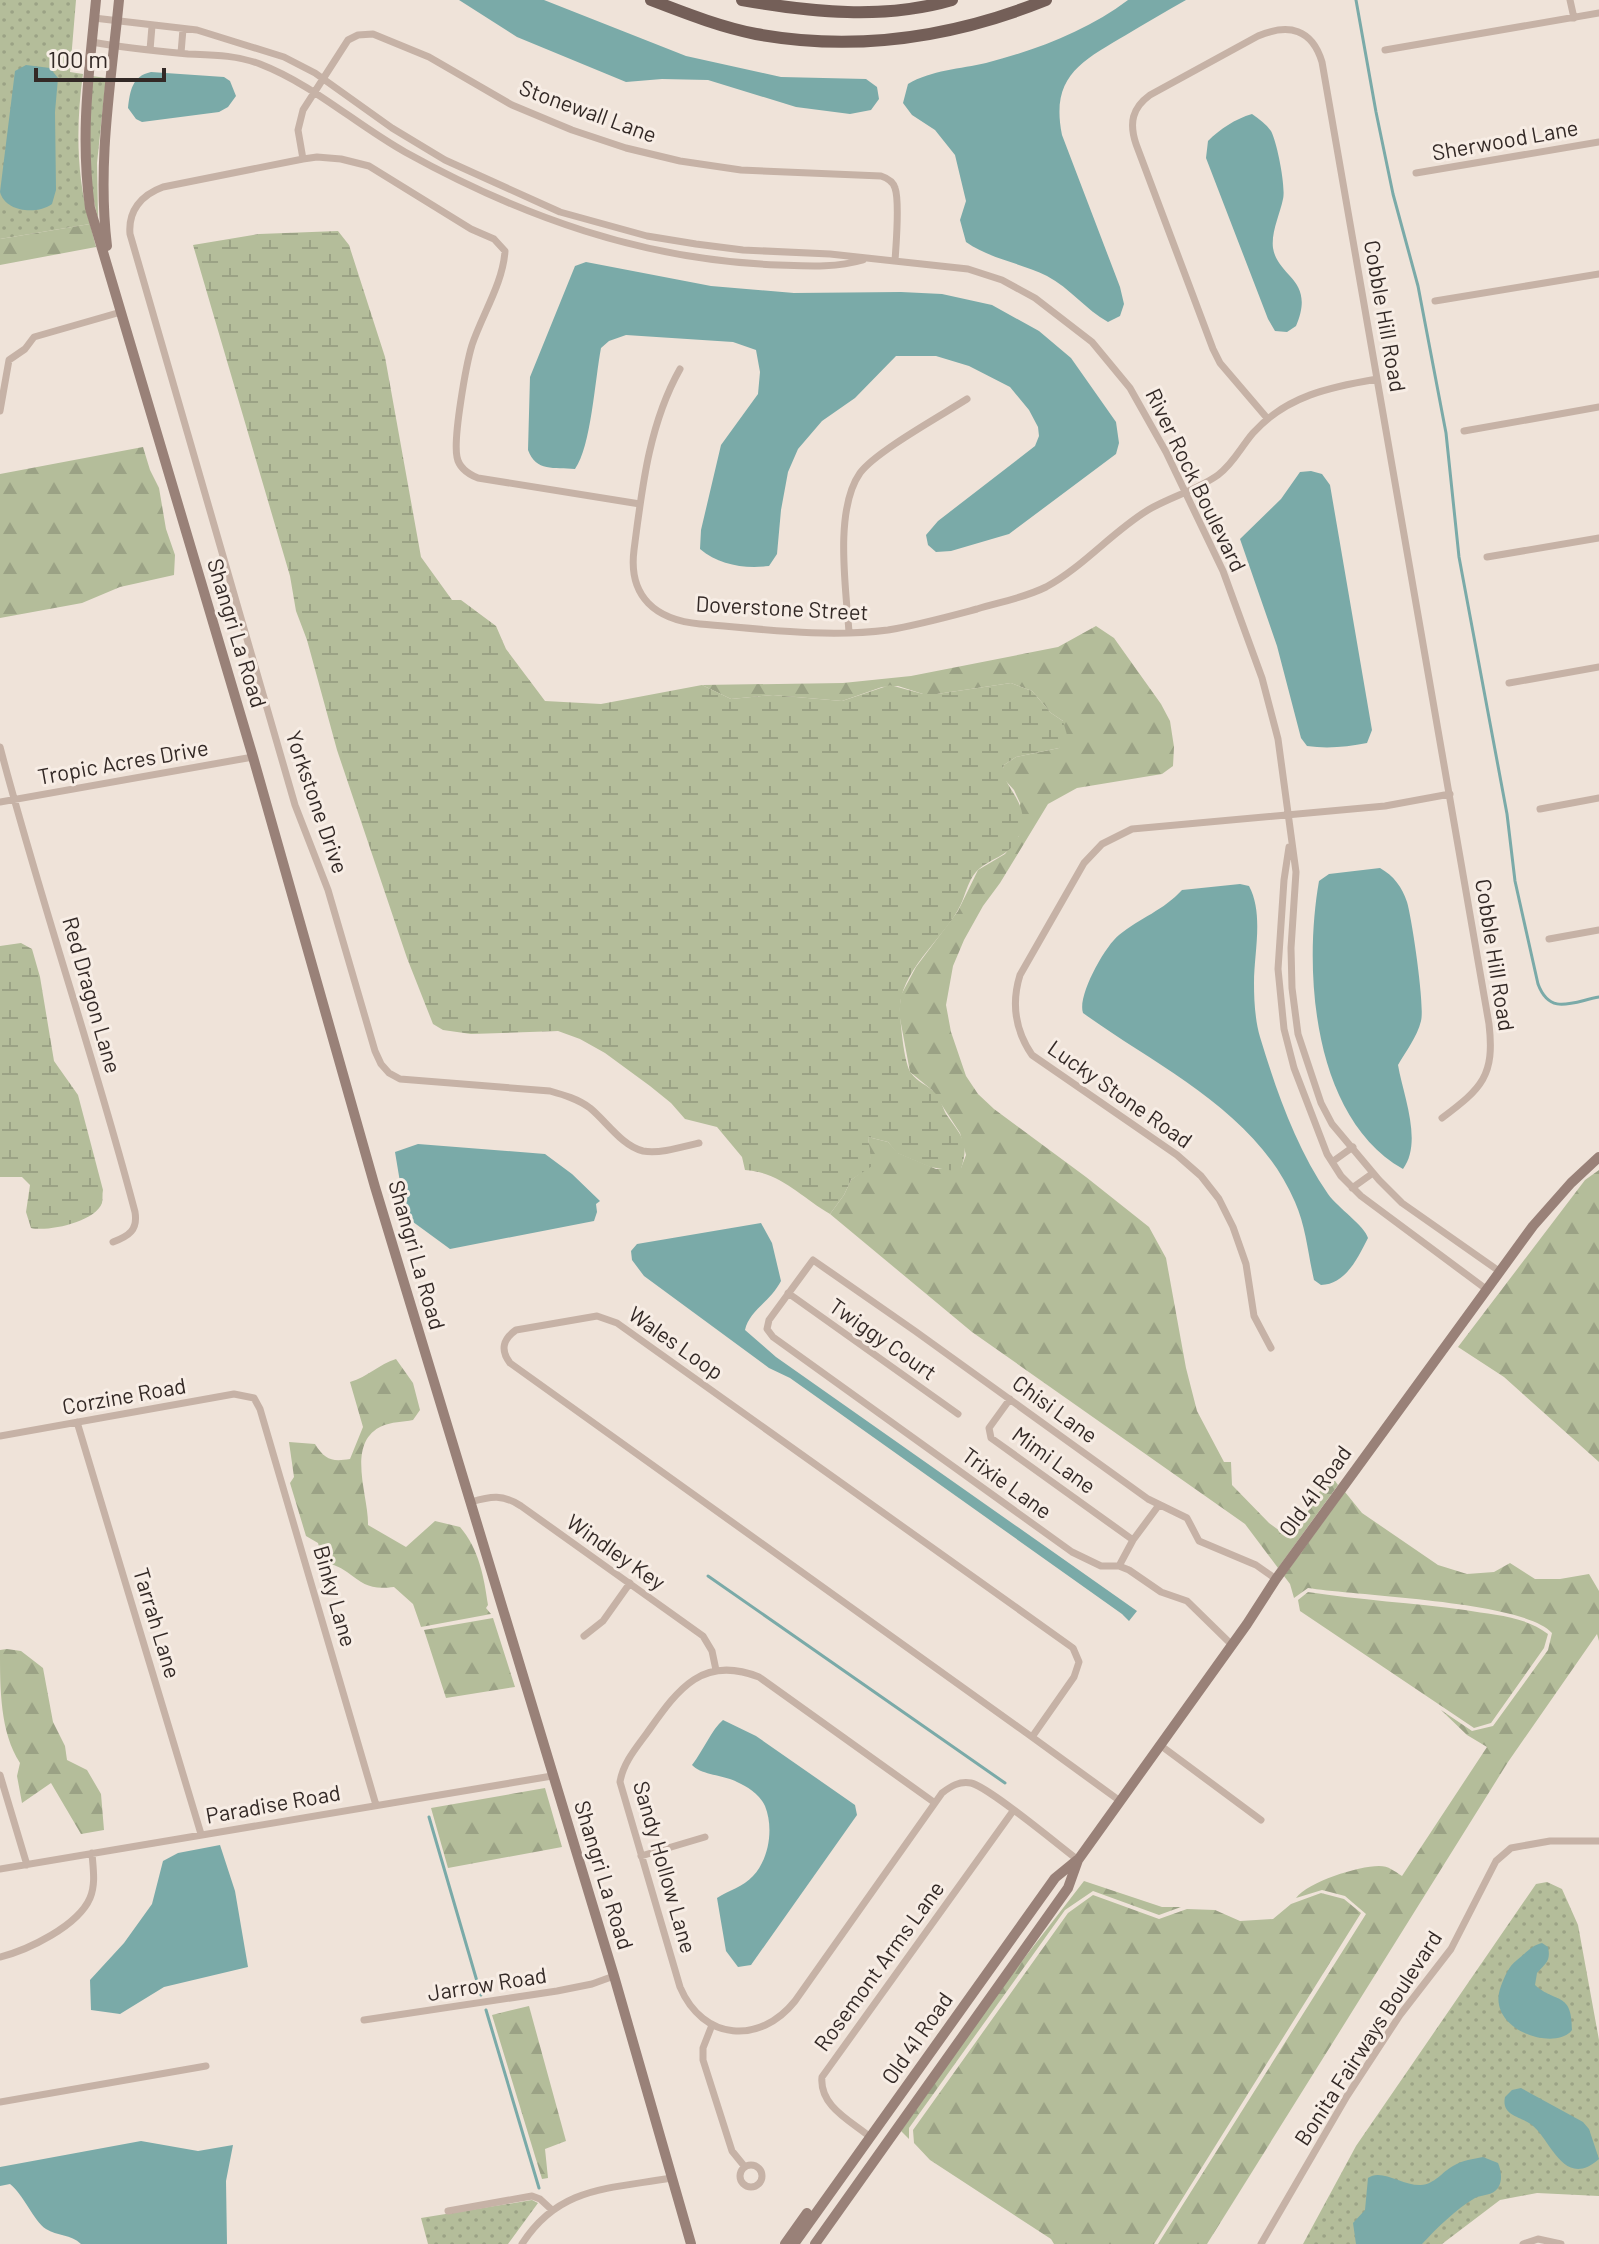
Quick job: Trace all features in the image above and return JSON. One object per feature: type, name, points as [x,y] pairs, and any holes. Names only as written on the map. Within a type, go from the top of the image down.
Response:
[{"type":"main road","points":[[651,0],[692,16],[755,34],[814,41],[868,42],[939,33],[1007,16],[1046,0]]},
{"type":"main road","points":[[742,0],[802,10],[873,12],[952,0]]},
{"type":"street","name":"Shangri La Road","points":[[96,0],[86,86],[85,172],[90,208],[253,757],[375,1187],[614,1976],[691,2244]]},
{"type":"street","name":"Shangri La Road","points":[[110,276],[102,207],[102,163],[119,0]]},
{"type":"street","points":[[1570,0],[1574,18]]},
{"type":"street","points":[[1385,50],[1599,13]]},
{"type":"street","name":"River Rock Boulevard","points":[[94,18],[208,33],[284,57],[322,78],[392,128],[445,160],[560,212],[647,236],[696,244],[968,269],[1002,280],[1063,317],[1092,342],[1130,388],[1186,493],[1223,571],[1262,678],[1278,739],[1296,872],[1291,961],[1298,1034],[1321,1103],[1332,1124],[1402,1203],[1499,1271]]},
{"type":"street","points":[[150,50],[152,26]]},
{"type":"street","points":[[181,53],[183,29]]},
{"type":"street","name":"Cobble Hill Road","points":[[1267,418],[1220,363],[1213,349],[1131,125],[1136,108],[1150,95],[1271,31],[1287,29],[1303,34],[1315,45],[1322,62],[1489,1024],[1490,1050],[1486,1072],[1476,1091],[1442,1118]]},
{"type":"street","name":"Stonewall Lane","points":[[322,78],[348,40],[358,35],[373,34],[429,57],[512,105],[626,148],[680,161],[741,170],[881,176],[889,179],[895,188],[895,261]]},
{"type":"street","name":"River Rock Boulevard","points":[[92,42],[222,55],[258,64],[314,92],[401,150],[454,179],[514,207],[617,242],[723,261],[818,266],[847,265],[865,260]]},
{"type":"street","points":[[303,159],[299,142],[300,121],[322,78]]},
{"type":"street","name":"Sherwood Lane","points":[[1416,173],[1599,142]]},
{"type":"street","name":"Yorkstone Drive","points":[[640,504],[478,478],[462,467],[457,458],[456,443],[466,368],[472,344],[500,274],[505,251],[494,239],[471,229],[369,166],[341,159],[303,159],[152,191],[141,200],[129,222],[130,234],[295,805],[328,890],[375,1051],[389,1073],[400,1079],[550,1091],[566,1095],[588,1107],[628,1143],[643,1151],[699,1143]]},
{"type":"street","points":[[1435,301],[1599,274]]},
{"type":"street","points":[[0,411],[9,360],[25,349],[34,337],[121,312]]},
{"type":"street","name":"Doverstone Street","points":[[680,369],[661,406],[640,504],[633,572],[644,598],[657,611],[674,620],[803,632],[886,630],[924,623],[1038,590],[1149,510],[1225,470],[1267,418],[1312,392],[1377,379]]},
{"type":"street","points":[[849,632],[844,554],[847,513],[854,484],[871,461],[967,399]]},
{"type":"street","points":[[1464,431],[1599,407]]},
{"type":"street","points":[[1487,557],[1599,538]]},
{"type":"street","points":[[1509,683],[1599,667]]},
{"type":"street","name":"Red Dragon Lane","points":[[0,747],[108,1110],[135,1212],[136,1222],[129,1236],[113,1242]]},
{"type":"street","name":"Tropic Acres Drive","points":[[0,802],[253,757]]},
{"type":"street","name":"Lucky Stone Road","points":[[1271,1348],[1254,1316],[1241,1247],[1219,1199],[1201,1176],[1177,1155],[1032,1055],[1017,1025],[1014,1002],[1020,975],[1084,863],[1102,844],[1132,829],[1385,806],[1450,794]]},
{"type":"street","points":[[1540,809],[1599,798]]},
{"type":"street","name":"River Rock Boulevard","points":[[1290,841],[1278,969],[1284,1029],[1294,1068],[1332,1162],[1352,1188],[1486,1289]]},
{"type":"street","points":[[1549,939],[1599,930]]},
{"type":"street","points":[[1332,1162],[1353,1147]]},
{"type":"street","name":"Old 41 Road","points":[[815,2244],[1068,1888],[1078,1860],[1276,1579],[1499,1271],[1552,1204],[1599,1157]]},
{"type":"street","points":[[1352,1188],[1373,1173]]},
{"type":"street","name":"Chisi Lane","points":[[788,1293],[813,1260],[1159,1505],[1187,1518],[1199,1541],[1256,1565],[1276,1579]]},
{"type":"street","name":"Trixie Lane","points":[[788,1293],[769,1320],[767,1329],[773,1337],[1072,1552],[1101,1566],[1119,1566],[1129,1570],[1161,1592],[1187,1601],[1232,1645]]},
{"type":"street","name":"Twiggy Court","points":[[788,1293],[958,1414]]},
{"type":"street","name":"Wales Loop","points":[[1032,1737],[1074,1677],[1079,1662],[1073,1648],[617,1323],[597,1316],[516,1330],[507,1336],[503,1346],[504,1356],[510,1363],[1120,1801]]},
{"type":"street","name":"Corzine Road","points":[[0,1436],[234,1394],[254,1398]]},
{"type":"street","name":"Binky Lane","points":[[254,1398],[302,1545],[376,1805]]},
{"type":"street","name":"Mimi Lane","points":[[1010,1399],[989,1428],[991,1438],[1133,1540]]},
{"type":"street","name":"Tarrah Lane","points":[[77,1422],[201,1834]]},
{"type":"street","name":"Windley Key","points":[[471,1502],[495,1495],[513,1501],[703,1636],[712,1651],[716,1670]]},
{"type":"street","points":[[1119,1566],[1133,1540],[1159,1505]]},
{"type":"street","points":[[584,1636],[603,1621],[630,1583]]},
{"type":"street","points":[[716,1670],[738,1670],[759,1677],[935,1803]]},
{"type":"street","name":"Sandy Hollow Lane","points":[[712,2025],[695,2012],[684,1996],[621,1791],[621,1773],[678,1691],[694,1679],[716,1670]]},
{"type":"street","points":[[1160,1745],[1261,1820]]},
{"type":"street","points":[[0,1775],[27,1865]]},
{"type":"street","name":"Paradise Road","points":[[0,1869],[552,1776]]},
{"type":"street","points":[[745,2167],[732,2151],[703,2060],[703,2048],[712,2025],[730,2031],[754,2030],[777,2020],[787,2011],[935,1803],[950,1787],[968,1783],[987,1791],[1078,1860]]},
{"type":"street","name":"Rosemont Arms Lane","points":[[870,2137],[826,2100],[822,2077],[1013,1811]]},
{"type":"street","points":[[641,1856],[705,1837]]},
{"type":"street","name":"Bonita Fairways Boulevard","points":[[1261,2244],[1347,2096],[1400,2015],[1451,1949],[1496,1861],[1511,1848],[1550,1841],[1599,1841]]},
{"type":"street","points":[[0,1957],[42,1940],[81,1911],[93,1885],[92,1853]]},
{"type":"street","name":"Old 41 Road","points":[[794,2244],[1055,1878],[1078,1860]]},
{"type":"street","name":"Jarrow Road","points":[[364,2020],[557,1991],[614,1976]]},
{"type":"street","points":[[0,2102],[206,2066]]},
{"type":"street","points":[[522,2244],[530,2231],[568,2199],[671,2178]]},
{"type":"street","points":[[448,2211],[532,2196],[552,2210]]},
{"type":"street","points":[[785,2244],[806,2214],[827,2196]]},
{"type":"street","points":[[1523,2244],[1538,2239],[1561,2244]]},
{"type":"green space","points":[[0,0],[76,0],[70,72],[83,74],[79,149],[82,187],[90,224],[0,239]]},
{"type":"green space","points":[[92,76],[106,78],[97,163],[98,218],[90,165]]},
{"type":"green space","points":[[90,224],[96,247],[0,265],[0,239]]},
{"type":"green space","points":[[338,231],[349,245],[385,357],[421,557],[452,600],[461,600],[496,626],[506,649],[545,701],[601,704],[702,685],[731,699],[773,695],[842,701],[890,685],[923,694],[937,694],[1011,683],[1032,691],[1051,713],[1063,721],[1067,735],[1059,748],[1016,757],[1004,765],[1003,772],[1022,815],[1018,838],[1009,849],[981,867],[973,876],[958,910],[912,972],[901,999],[902,1036],[909,1068],[913,1076],[937,1095],[960,1134],[965,1152],[961,1169],[930,1167],[897,1153],[888,1142],[868,1137],[872,1166],[851,1180],[830,1214],[780,1180],[745,1170],[742,1157],[717,1127],[685,1119],[650,1086],[580,1039],[558,1031],[471,1034],[443,1030],[433,1024],[407,958],[337,750],[296,611],[290,576],[193,245],[259,234]]},
{"type":"green space","points":[[143,447],[159,488],[166,529],[175,555],[174,575],[120,587],[82,603],[0,618],[0,474]]},
{"type":"green space","points":[[1096,626],[1114,638],[1161,704],[1170,721],[1173,766],[1162,774],[1077,788],[1048,804],[964,940],[953,966],[946,1005],[951,1032],[966,1076],[978,1094],[1149,1227],[1166,1258],[1197,1411],[1224,1462],[1231,1462],[1232,1485],[1284,1534],[1303,1520],[1330,1474],[1338,1485],[1278,1568],[1245,1524],[972,1332],[830,1214],[851,1180],[871,1165],[868,1137],[888,1142],[898,1153],[936,1169],[961,1168],[966,1155],[960,1133],[932,1090],[910,1072],[899,1013],[901,995],[916,967],[958,911],[978,870],[1005,854],[1019,836],[1020,803],[1004,779],[1004,765],[1016,757],[1059,748],[1063,721],[1051,713],[1032,691],[1011,683],[937,694],[923,694],[898,686],[882,687],[842,701],[773,695],[731,699],[702,685],[843,683],[911,676],[1058,647]]},
{"type":"green space","points":[[21,943],[32,949],[40,977],[54,1061],[78,1095],[103,1190],[102,1203],[90,1215],[70,1224],[39,1229],[31,1228],[26,1212],[30,1185],[22,1177],[0,1177],[0,946]]},
{"type":"green space","points":[[1599,1170],[1599,1462],[1504,1377],[1458,1347],[1585,1180]]},
{"type":"green space","points":[[396,1359],[413,1383],[420,1410],[413,1420],[382,1426],[371,1434],[364,1445],[362,1471],[368,1525],[406,1547],[435,1521],[460,1527],[480,1564],[486,1608],[491,1614],[421,1627],[413,1604],[394,1587],[379,1588],[363,1583],[325,1560],[318,1543],[306,1536],[290,1483],[294,1477],[289,1442],[315,1444],[322,1454],[334,1460],[350,1459],[363,1427],[350,1382]]},
{"type":"green space","points":[[1345,1492],[1362,1513],[1438,1565],[1467,1574],[1494,1572],[1510,1563],[1535,1579],[1589,1574],[1599,1591],[1599,1641],[1597,1634],[1508,1762],[1207,2244],[1158,2244],[1366,1914],[1345,1896],[1322,1890],[1296,1898],[1311,1886],[1359,1869],[1383,1866],[1402,1876],[1487,1747],[1467,1735],[1441,1710],[1472,1731],[1493,1726],[1548,1650],[1552,1633],[1535,1622],[1475,1607],[1308,1588],[1294,1598],[1284,1576]]},
{"type":"green space","points":[[1308,1592],[1498,1615],[1529,1623],[1548,1634],[1544,1648],[1491,1723],[1474,1728],[1300,1611],[1298,1600]]},
{"type":"green space","points":[[493,1618],[515,1687],[446,1698],[424,1630]]},
{"type":"green space","points":[[0,1650],[21,1651],[43,1668],[53,1722],[65,1746],[67,1760],[87,1770],[101,1794],[104,1830],[81,1834],[51,1783],[22,1803],[17,1776],[20,1763],[8,1738],[1,1695]]},
{"type":"green space","points":[[545,1788],[562,1847],[448,1868],[431,1808]]},
{"type":"green space","points":[[1084,1881],[1162,1907],[1181,1907],[1159,1915],[1093,1891],[1065,1910],[909,2128],[909,2139],[901,2131],[1008,1979]]},
{"type":"green space","points":[[1547,1882],[1562,1889],[1578,1925],[1599,2040],[1599,2196],[1537,2193],[1500,2200],[1442,2244],[1303,2244],[1356,2146],[1536,1884]]},
{"type":"green space","points":[[1321,1893],[1344,1899],[1361,1913],[1154,2244],[1054,2244],[1051,2239],[930,2160],[914,2143],[913,2130],[1068,1913],[1093,1895],[1159,1919],[1187,1909],[1215,1910],[1240,1921],[1273,1919],[1291,1904]]},
{"type":"green space","points":[[529,2006],[566,2141],[545,2149],[548,2178],[542,2179],[492,2015]]},
{"type":"green space","points":[[532,2200],[538,2203],[508,2244],[428,2244],[421,2218]]},
{"type":"water","points":[[459,0],[544,0],[686,56],[781,77],[866,79],[877,87],[879,99],[871,110],[850,114],[796,107],[708,80],[626,82],[517,37]]},
{"type":"water","points":[[1128,0],[1186,0],[1083,63],[1065,84],[1061,98],[1062,135],[1124,304],[1120,316],[1108,322],[1047,276],[985,253],[966,242],[960,220],[966,201],[955,155],[935,130],[912,115],[903,103],[908,84],[917,79],[1042,46],[1096,21]]},
{"type":"water","points":[[26,65],[50,68],[58,78],[56,190],[52,204],[38,210],[22,210],[8,204],[0,192],[15,71]]},
{"type":"water","points":[[151,72],[224,77],[230,81],[236,96],[228,107],[219,112],[142,122],[128,108],[130,96],[136,81]]},
{"type":"water","points":[[1252,114],[1271,131],[1276,145],[1284,193],[1274,229],[1273,248],[1276,258],[1294,281],[1302,298],[1296,326],[1287,332],[1275,331],[1268,319],[1206,158],[1208,141],[1228,125]]},
{"type":"water","points":[[586,262],[711,286],[794,293],[942,294],[992,305],[1039,331],[1071,358],[1116,422],[1119,443],[1116,454],[1009,534],[951,551],[936,552],[928,545],[926,535],[938,521],[1035,446],[1038,427],[1010,387],[969,366],[936,356],[896,356],[855,398],[822,421],[798,449],[788,472],[777,554],[769,566],[750,567],[724,562],[700,549],[701,530],[721,445],[758,394],[760,372],[756,350],[733,342],[626,335],[609,341],[601,348],[589,429],[575,469],[541,465],[531,457],[528,450],[530,377],[575,266]]},
{"type":"water","points":[[1300,472],[1322,474],[1330,485],[1372,730],[1367,743],[1314,747],[1307,746],[1301,738],[1277,646],[1240,539],[1281,499]]},
{"type":"water","points":[[1380,868],[1397,882],[1407,902],[1421,998],[1419,1027],[1398,1065],[1412,1132],[1409,1158],[1403,1169],[1373,1146],[1350,1115],[1333,1079],[1321,1040],[1315,999],[1314,917],[1319,881],[1329,874]]},
{"type":"water","points":[[1240,884],[1249,886],[1254,897],[1256,1017],[1280,1098],[1297,1138],[1328,1194],[1368,1238],[1350,1269],[1330,1284],[1321,1285],[1314,1280],[1299,1211],[1278,1170],[1256,1142],[1203,1094],[1083,1013],[1084,995],[1094,972],[1119,935],[1168,903],[1182,890]]},
{"type":"water","points":[[418,1144],[545,1154],[600,1201],[596,1204],[594,1221],[450,1249],[409,1219],[403,1200],[395,1152]]},
{"type":"water","points":[[761,1223],[772,1243],[781,1281],[751,1317],[745,1330],[776,1357],[1137,1611],[1129,1621],[790,1378],[769,1368],[644,1276],[632,1260],[631,1251],[637,1244]]},
{"type":"water","points":[[723,1720],[756,1736],[855,1805],[857,1815],[751,1965],[738,1967],[726,1951],[717,1898],[745,1883],[758,1869],[766,1852],[769,1824],[765,1806],[753,1792],[732,1780],[701,1771],[692,1765]]},
{"type":"water","points":[[220,1845],[235,1891],[248,1967],[164,1987],[120,2014],[91,2010],[90,1980],[124,1943],[152,1904],[163,1861],[178,1853]]},
{"type":"water","points":[[1542,1943],[1548,1947],[1549,1956],[1537,1973],[1535,1985],[1566,2004],[1571,2018],[1572,2030],[1552,2039],[1524,2033],[1512,2025],[1503,2015],[1499,2001],[1501,1986],[1511,1966]]},
{"type":"water","points":[[1521,2088],[1583,2122],[1589,2129],[1599,2159],[1587,2167],[1576,2169],[1567,2166],[1532,2125],[1512,2115],[1506,2108],[1505,2097],[1512,2090]]},
{"type":"water","points":[[141,2141],[198,2151],[233,2145],[226,2181],[227,2244],[81,2244],[46,2229],[10,2184],[0,2186],[0,2167]]},
{"type":"water","points":[[1483,2157],[1498,2163],[1501,2182],[1496,2191],[1475,2198],[1461,2208],[1422,2244],[1356,2244],[1353,2223],[1365,2210],[1368,2178],[1379,2175],[1421,2185],[1457,2164]]},
{"type":"waterway","points":[[1356,0],[1393,194],[1418,286],[1446,433],[1459,557],[1507,814],[1515,881],[1538,984],[1543,994],[1555,1003],[1571,1004],[1599,997]]},
{"type":"waterway","points":[[708,1576],[1005,1783]]},
{"type":"waterway","points":[[429,1817],[481,1995]]},
{"type":"waterway","points":[[486,2010],[539,2188]]}]
